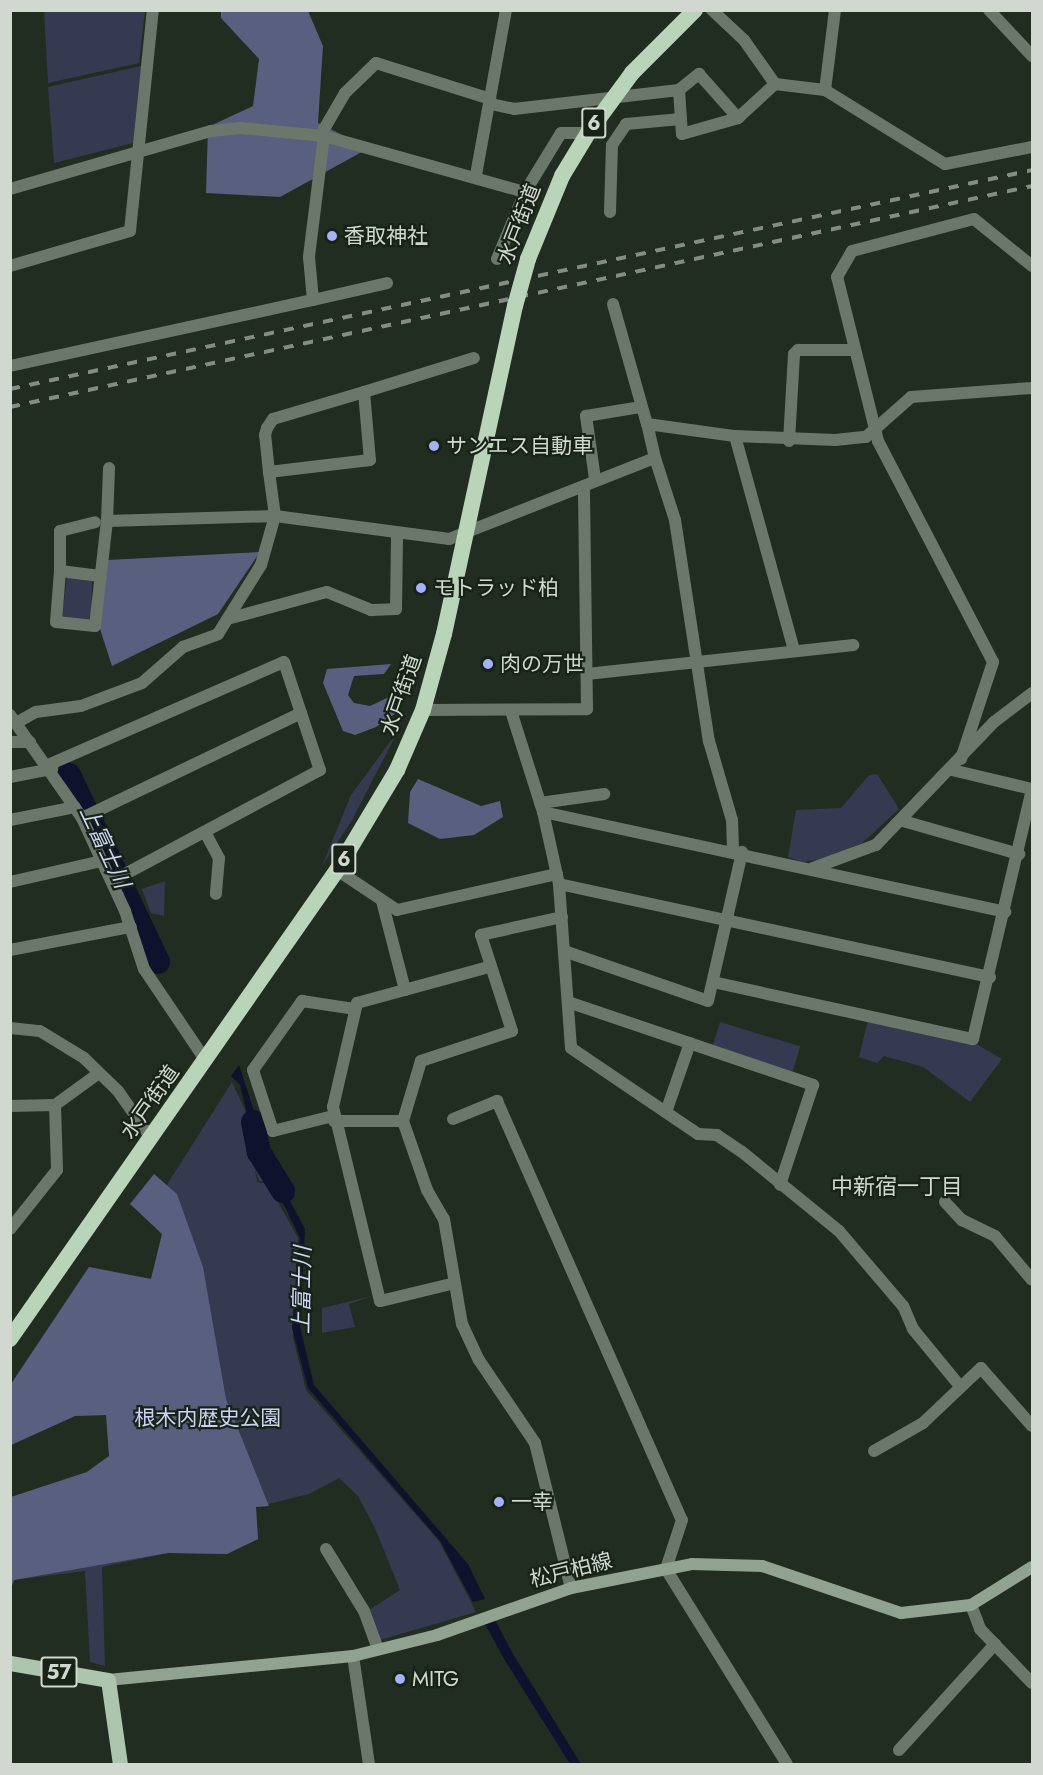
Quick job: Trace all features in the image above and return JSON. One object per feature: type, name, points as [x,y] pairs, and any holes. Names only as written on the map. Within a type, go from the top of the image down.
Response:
[{"type":"highway","name":"水戸街道","points":[[10,1339],[206,1061],[378,806],[423,710],[466,531],[515,306],[528,259],[562,176],[588,133],[613,97],[695,10]]},
{"type":"main road","name":"松戸柏線","points":[[108,1680],[352,1656],[571,1588],[666,1569],[741,1562],[901,1613],[971,1605],[1032,1567]]},
{"type":"main road","name":"57","points":[[10,1663],[108,1680],[120,1764]]},
{"type":"street","points":[[10,266],[130,231],[153,10]]},
{"type":"street","points":[[476,175],[506,10]]},
{"type":"street","points":[[712,10],[744,40],[775,84],[825,90],[945,164],[1032,147]]},
{"type":"street","points":[[825,90],[835,10]]},
{"type":"street","points":[[989,10],[1032,56]]},
{"type":"street","points":[[313,300],[309,257],[322,136],[345,93],[376,63],[514,109],[679,90],[699,74],[738,118]]},
{"type":"street","points":[[679,90],[682,134],[738,118],[775,84]]},
{"type":"street","points":[[610,212],[612,145],[626,124],[681,118]]},
{"type":"street","points":[[10,189],[139,152],[240,128],[322,136],[476,175],[525,192]]},
{"type":"street","points":[[497,259],[525,192],[561,133],[588,133]]},
{"type":"street","points":[[962,759],[993,662],[926,540],[874,428],[852,350],[837,277],[852,251],[974,219],[1032,266]]},
{"type":"street","points":[[10,366],[387,283]]},
{"type":"street","points":[[564,951],[708,1001],[729,920],[738,851],[696,658],[675,520],[613,304]]},
{"type":"street","points":[[789,441],[794,354],[798,350],[852,350]]},
{"type":"street","points":[[206,1061],[144,969],[131,927],[112,881],[78,813],[50,767],[13,719],[81,706],[142,683],[183,647],[218,634],[231,618],[261,566],[275,516],[265,435],[273,419],[474,358]]},
{"type":"street","points":[[647,423],[735,436],[789,441],[866,437],[911,397],[1032,388]]},
{"type":"street","points":[[269,472],[370,460],[364,392]]},
{"type":"street","points":[[423,710],[586,709],[590,482],[586,416],[641,407]]},
{"type":"street","points":[[735,436],[794,650]]},
{"type":"street","points":[[109,468],[101,521],[100,576],[95,626],[56,622],[60,572],[60,531],[101,521],[275,516],[444,539],[656,458]]},
{"type":"street","points":[[231,618],[327,592],[371,610],[396,609],[397,533]]},
{"type":"street","points":[[60,572],[100,576]]},
{"type":"street","points":[[587,674],[696,658],[853,645]]},
{"type":"street","points":[[10,777],[50,767],[67,753],[284,662],[320,770],[112,881]]},
{"type":"street","points":[[809,869],[876,845],[903,821],[1003,714],[1032,693]]},
{"type":"street","points":[[511,711],[542,807],[558,879],[571,1048],[698,1134],[717,1135],[838,1231],[903,1306],[913,1329],[959,1385]]},
{"type":"street","points":[[10,820],[100,809],[301,713]]},
{"type":"street","points":[[10,742],[30,742]]},
{"type":"street","points":[[713,982],[974,1039],[1032,789],[952,770]]},
{"type":"street","points":[[542,807],[604,794]]},
{"type":"street","points":[[542,807],[1005,912]]},
{"type":"street","points":[[903,821],[1018,854]]},
{"type":"street","points":[[205,832],[219,858],[216,894]]},
{"type":"street","points":[[10,882],[102,861]]},
{"type":"street","points":[[337,870],[397,910],[558,879],[729,920],[990,977]]},
{"type":"street","points":[[382,902],[405,990]]},
{"type":"street","points":[[562,917],[481,935],[489,967],[512,1031],[421,1061],[402,1121],[427,1190],[444,1219],[452,1284],[479,1360],[535,1443],[571,1588]]},
{"type":"street","points":[[10,951],[131,927]]},
{"type":"street","points":[[452,1284],[380,1300],[333,1118],[357,1003],[489,967]]},
{"type":"street","points":[[355,1009],[302,1001],[253,1070],[273,1131],[333,1118],[402,1121]]},
{"type":"street","points":[[568,1002],[813,1085],[780,1185]]},
{"type":"street","points":[[10,1028],[40,1031],[99,1073],[151,1138]]},
{"type":"street","points":[[666,1112],[690,1043]]},
{"type":"street","points":[[10,1106],[55,1105],[99,1073]]},
{"type":"street","points":[[453,1119],[496,1101],[682,1520],[666,1569],[787,1764]]},
{"type":"street","points":[[10,1229],[57,1170],[55,1105]]},
{"type":"street","points":[[945,1202],[962,1220],[995,1236],[1032,1280]]},
{"type":"street","points":[[874,1451],[923,1423],[959,1385],[981,1368],[1032,1426]]},
{"type":"street","points":[[326,1549],[364,1611],[378,1649]]},
{"type":"street","points":[[971,1605],[980,1629],[1032,1683]]},
{"type":"street","points":[[899,1750],[995,1644]]},
{"type":"street","points":[[352,1656],[369,1764]]},
{"type":"green space","points":[[44,11],[145,11],[139,63],[48,83]]},
{"type":"green space","points":[[221,11],[308,11],[323,46],[318,123],[369,148],[280,197],[206,193],[208,127],[253,106],[259,59],[221,18]]},
{"type":"green space","points":[[141,66],[133,143],[54,163],[48,87]]},
{"type":"green space","points":[[260,552],[218,614],[112,666],[100,629],[108,560]]},
{"type":"green space","points":[[67,577],[92,580],[91,619],[62,618]]},
{"type":"green space","points":[[391,664],[384,674],[354,676],[348,695],[354,703],[370,706],[389,697],[399,711],[376,727],[355,735],[343,731],[323,683],[327,669]]},
{"type":"green space","points":[[398,731],[352,820],[322,866],[351,795]]},
{"type":"green space","points":[[877,774],[899,809],[862,843],[822,859],[803,862],[788,857],[796,810],[841,808],[869,775]]},
{"type":"green space","points":[[418,779],[481,806],[500,801],[503,817],[474,835],[440,839],[408,823],[410,792]]},
{"type":"green space","points":[[165,881],[164,916],[151,913],[142,889]]},
{"type":"green space","points":[[868,1020],[973,1042],[1002,1059],[970,1102],[923,1067],[884,1056],[877,1063],[859,1057]]},
{"type":"green space","points":[[720,1022],[800,1047],[793,1071],[712,1047]]},
{"type":"green space","name":"根木内歴史公園","points":[[232,1082],[245,1110],[257,1182],[268,1184],[298,1238],[293,1338],[306,1390],[439,1541],[476,1612],[380,1640],[369,1610],[400,1590],[375,1528],[358,1496],[339,1478],[309,1494],[256,1507],[258,1539],[227,1554],[168,1553],[102,1567],[105,1666],[90,1662],[85,1571],[14,1580],[11,1588],[11,1497],[87,1472],[109,1456],[107,1415],[75,1416],[11,1445],[11,1384],[89,1267],[151,1279],[162,1234],[146,1218]]},
{"type":"green space","points":[[270,1148],[296,1194],[276,1197],[269,1182],[259,1181],[249,1150]]},
{"type":"green space","points":[[154,1174],[177,1194],[203,1267],[226,1399],[269,1506],[256,1507],[258,1539],[227,1554],[168,1553],[14,1580],[11,1588],[11,1497],[87,1472],[109,1456],[106,1415],[75,1416],[11,1445],[11,1384],[89,1267],[151,1279],[162,1234],[130,1204]]},
{"type":"green space","points":[[372,1296],[349,1304],[355,1327],[322,1333],[322,1308]]},
{"type":"water","points":[[68,759],[92,799],[82,805],[58,765]]},
{"type":"water","points":[[100,813],[123,864],[112,869],[89,818]]},
{"type":"water","points":[[129,880],[161,956],[150,960],[120,883]]},
{"type":"water","points":[[239,1065],[267,1151],[257,1155],[240,1085],[231,1076]]},
{"type":"water","points":[[269,1162],[305,1229],[300,1327],[314,1385],[468,1564],[485,1599],[473,1602],[440,1541],[308,1388],[292,1328],[300,1238],[264,1164]]},
{"type":"water","points":[[495,1620],[513,1654],[581,1764],[570,1764],[504,1659],[485,1624]]},
{"type":"waterway","name":"上富士川","points":[[69,775],[158,962]]},
{"type":"waterway","name":"上富士川","points":[[253,1122],[259,1152],[283,1191]]},
{"type":"railway","points":[[10,389],[1032,170]]},
{"type":"railway","points":[[10,407],[1032,186]]},
{"type":"place","name":"香取神社","points":[[332,236]]},
{"type":"place","name":"サンエス自動車","points":[[434,446]]},
{"type":"place","name":"モトラッド柏","points":[[421,588]]},
{"type":"place","name":"肉の万世","points":[[488,664]]},
{"type":"place","name":"一幸","points":[[499,1502]]},
{"type":"place","name":"MITG","points":[[400,1679]]},
{"type":"district","name":"中新宿一丁目","points":[[897,1187]]}]
